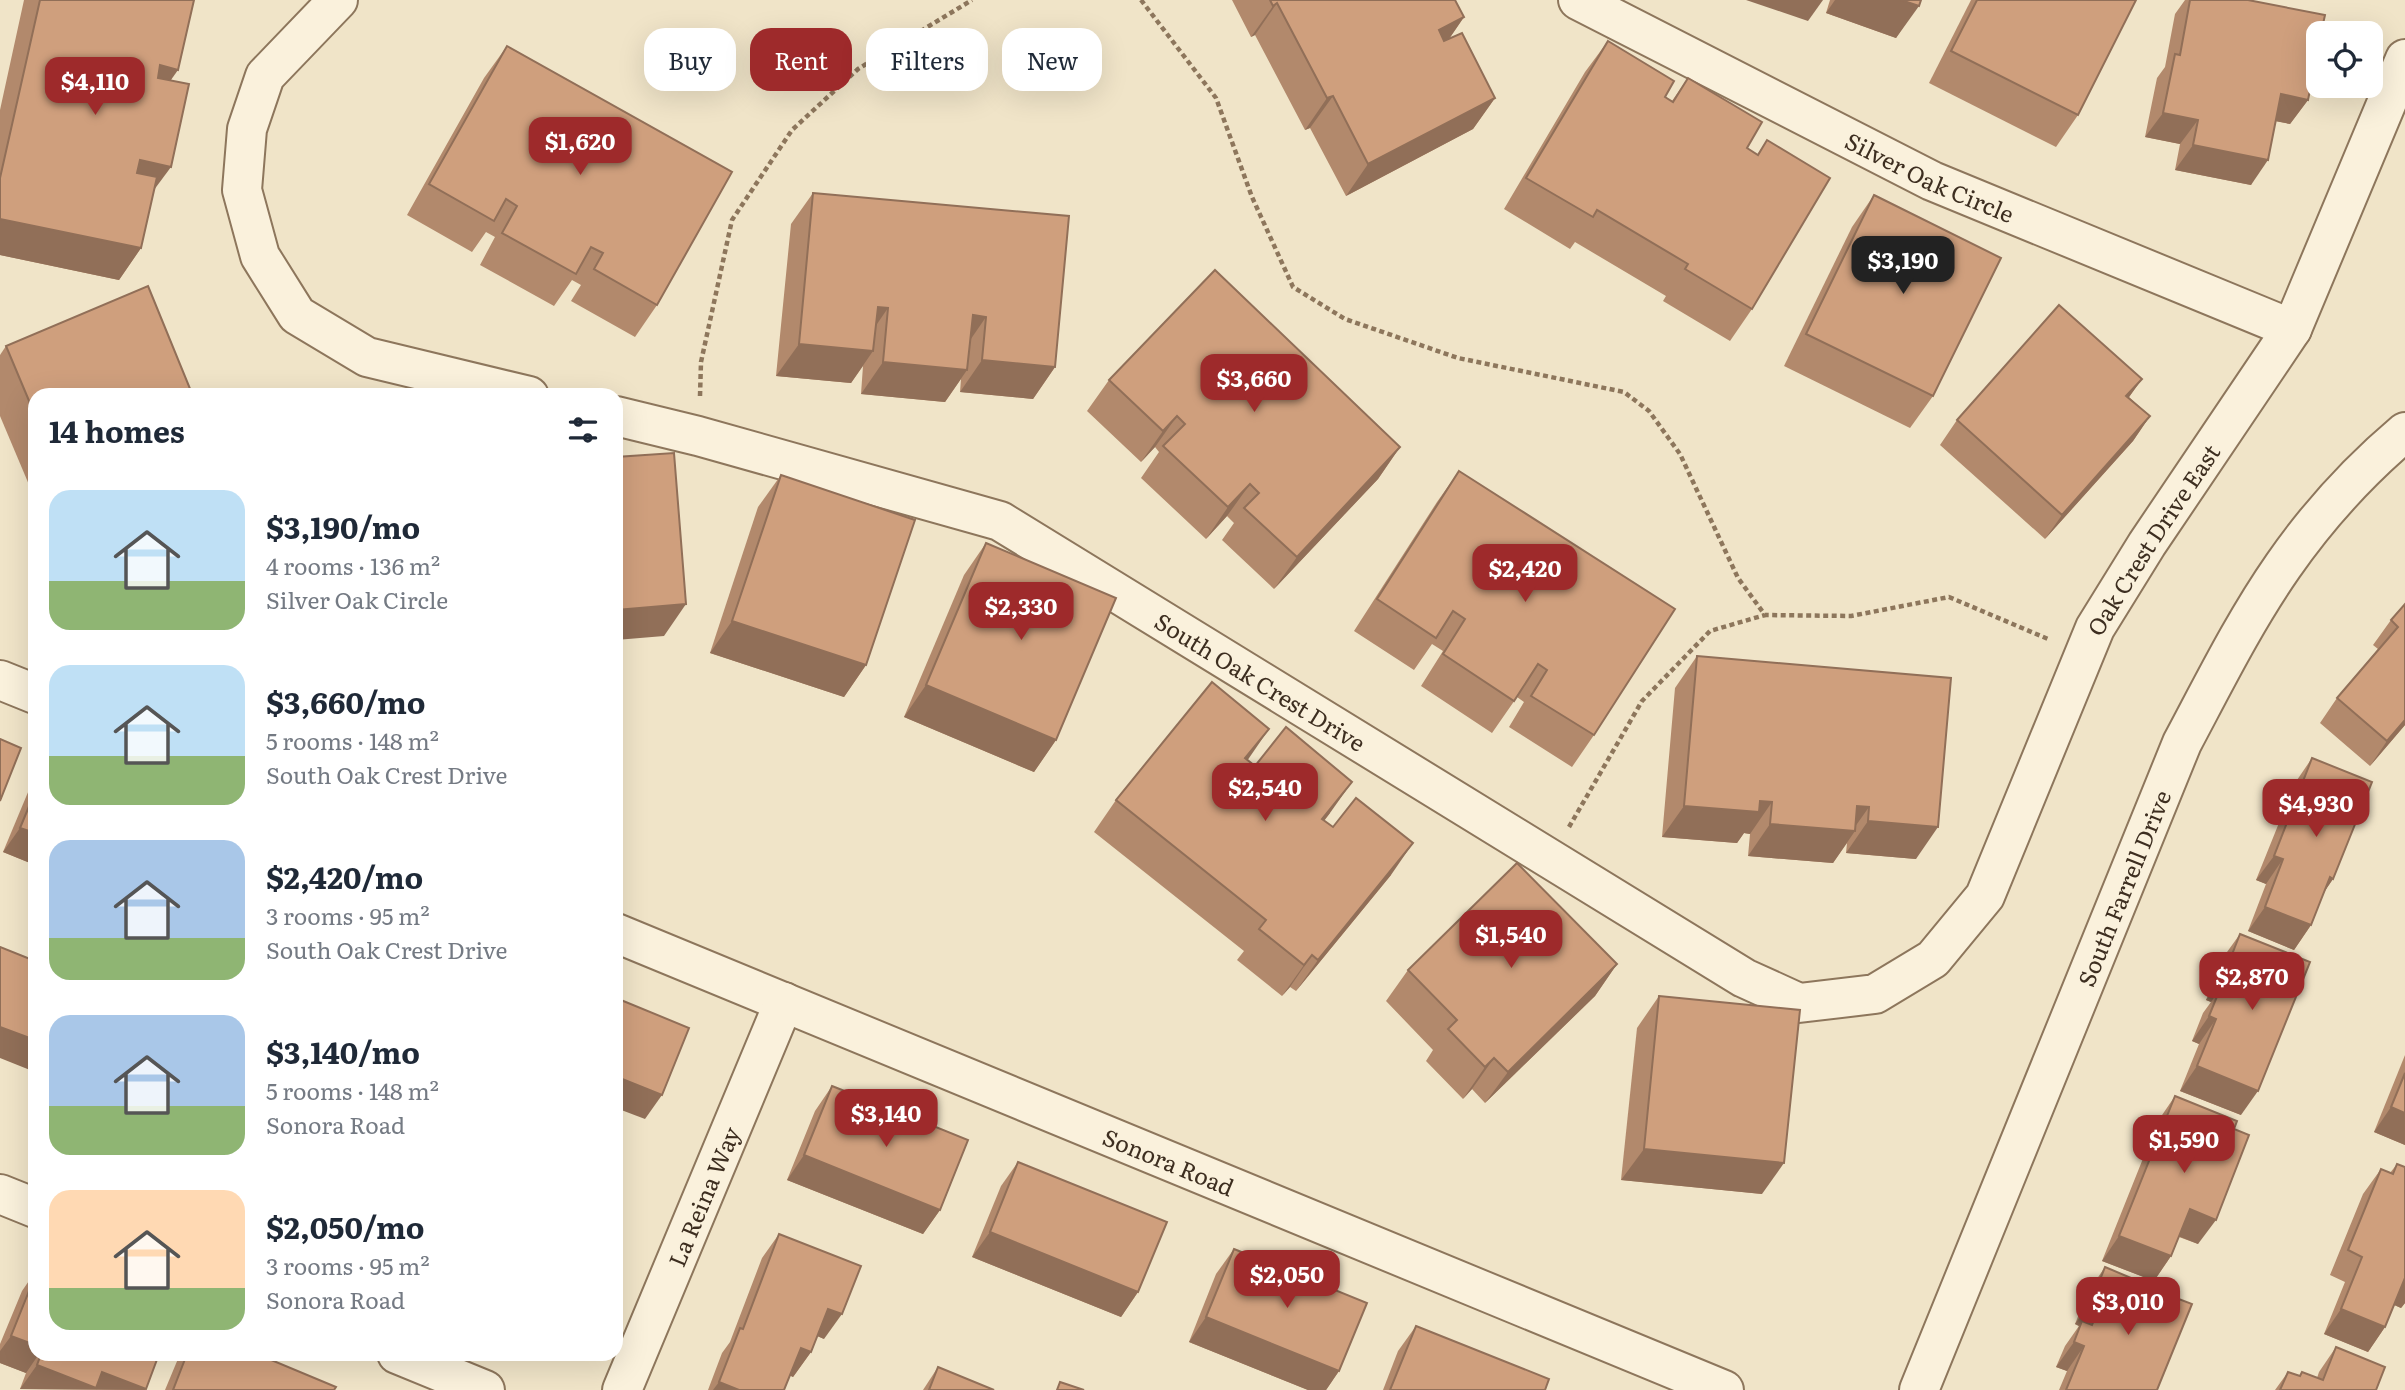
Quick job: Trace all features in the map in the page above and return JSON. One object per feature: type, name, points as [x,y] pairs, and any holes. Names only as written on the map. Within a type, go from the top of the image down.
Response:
[{"type":"street","points":[[338,0],[265,76],[247,130],[242,190],[260,256],[297,315],[367,357],[496,388]]},
{"type":"street","name":"Silver Oak Circle","points":[[1578,0],[1932,181],[2292,329]]},
{"type":"street","name":"Oak Crest Drive East","points":[[1875,994],[1933,959],[1984,896],[2095,628],[2292,329],[2405,59]]},
{"type":"street","name":"South Oak Crest Drive","points":[[623,418],[698,436],[1000,521],[1744,978],[1799,1003],[1875,994]]},
{"type":"street","name":"South Farrell Drive","points":[[1919,1390],[2182,743],[2234,647],[2283,566],[2335,500],[2405,432]]},
{"type":"street","points":[[0,680],[28,691]]},
{"type":"street","name":"Sonora Road","points":[[623,936],[1724,1390]]},
{"type":"street","name":"La Reina Way","points":[[622,1390],[784,1002]]},
{"type":"street","points":[[0,1194],[28,1205]]},
{"type":"street","points":[[414,1361],[485,1390]]},
{"type":"path","points":[[698,436],[701,362],[732,220],[792,130],[848,78],[858,69],[972,0]]},
{"type":"path","points":[[1141,0],[1216,98],[1252,197],[1293,287],[1345,319],[1458,358],[1623,392],[1649,411],[1680,454],[1738,578],[1765,615]]},
{"type":"path","points":[[1549,860],[1642,701],[1710,631],[1765,615],[1851,615],[1950,597],[2084,655]]},
{"type":"building","points":[[40,0],[194,0],[178,70],[160,65],[158,78],[189,84],[171,167],[140,160],[137,173],[157,177],[141,248],[0,219],[0,178]]},
{"type":"building","points":[[1270,0],[1455,0],[1464,17],[1439,30],[1444,41],[1462,33],[1495,98],[1368,164],[1333,96],[1327,98],[1277,3],[1273,6]]},
{"type":"building","points":[[1901,0],[1921,0],[1919,6]]},
{"type":"building","points":[[1977,0],[2136,0],[2078,115],[1951,51]]},
{"type":"building","points":[[2190,0],[2248,0],[2325,15],[2324,21],[2306,21],[2308,100],[2281,94],[2268,160],[2193,145],[2198,120],[2163,113],[2175,54],[2180,55]]},
{"type":"building","points":[[1608,41],[1674,81],[1665,97],[1673,102],[1688,78],[1762,122],[1747,148],[1758,155],[1767,140],[1830,178],[1752,309],[1685,269],[1688,264],[1597,210],[1593,217],[1526,178]]},
{"type":"building","points":[[507,46],[732,172],[657,305],[594,269],[603,253],[591,247],[576,274],[502,233],[517,206],[506,199],[494,221],[429,184]]},
{"type":"building","points":[[813,193],[1069,216],[1055,367],[982,360],[986,317],[973,315],[967,370],[883,362],[888,308],[878,307],[873,351],[799,344]]},
{"type":"building","points":[[1874,195],[2001,258],[1933,396],[1806,334]]},
{"type":"building","points":[[1215,270],[1400,447],[1297,557],[1244,508],[1259,493],[1250,484],[1228,507],[1163,446],[1185,424],[1177,416],[1163,431],[1109,380]]},
{"type":"building","points":[[148,286],[190,388],[28,388],[28,398],[6,346]]},
{"type":"building","points":[[2059,305],[2142,379],[2126,396],[2150,416],[2062,515],[1957,420]]},
{"type":"building","points":[[674,453],[686,604],[623,609],[623,457]]},
{"type":"building","points":[[1459,471],[1675,609],[1594,735],[1531,696],[1547,670],[1538,664],[1514,701],[1443,654],[1465,619],[1453,611],[1436,638],[1377,599]]},
{"type":"building","points":[[781,475],[915,520],[866,665],[732,621]]},
{"type":"building","points":[[986,543],[1116,598],[1056,740],[926,685]]},
{"type":"building","points":[[2405,604],[2405,720],[2387,741],[2337,698],[2398,627],[2391,620]]},
{"type":"building","points":[[1697,656],[1951,678],[1938,827],[1868,821],[1869,807],[1857,806],[1855,831],[1770,824],[1772,802],[1760,801],[1759,812],[1684,806]]},
{"type":"building","points":[[1212,682],[1269,729],[1245,758],[1255,766],[1286,727],[1352,782],[1322,819],[1333,827],[1356,798],[1413,843],[1318,960],[1312,955],[1304,965],[1259,929],[1266,920],[1116,800]]},
{"type":"building","points":[[0,739],[21,748],[0,801]]},
{"type":"building","points":[[2312,758],[2372,782],[2333,879],[2330,877],[2311,925],[2265,907],[2283,859],[2274,856]]},
{"type":"building","points":[[28,809],[28,831],[20,828]]},
{"type":"building","points":[[1517,863],[1617,964],[1508,1072],[1494,1058],[1485,1067],[1448,1029],[1457,1020],[1408,970]]},
{"type":"building","points":[[2240,934],[2310,962],[2258,1091],[2197,1066],[2216,1019],[2209,1016],[2220,989],[2228,992],[2233,979],[2224,975]]},
{"type":"building","points":[[0,947],[28,958],[28,1037],[0,1027]]},
{"type":"building","points":[[1659,996],[1800,1010],[1784,1163],[1644,1149]]},
{"type":"building","points":[[623,1001],[689,1028],[662,1095],[623,1079]]},
{"type":"building","points":[[2405,1073],[2405,1113],[2391,1107]]},
{"type":"building","points":[[832,1086],[885,1107],[883,1112],[929,1130],[931,1125],[968,1140],[940,1210],[804,1155]]},
{"type":"building","points":[[2175,1096],[2237,1121],[2234,1129],[2249,1135],[2216,1220],[2190,1209],[2171,1256],[2119,1236]]},
{"type":"building","points":[[1018,1162],[1167,1222],[1138,1292],[990,1232]]},
{"type":"building","points":[[2397,1164],[2405,1167],[2405,1278],[2385,1327],[2341,1309],[2362,1257],[2348,1250],[2381,1169],[2393,1174]]},
{"type":"building","points":[[779,1234],[861,1266],[842,1314],[828,1309],[811,1352],[801,1348],[784,1390],[739,1390],[719,1382],[740,1328],[743,1329]]},
{"type":"building","points":[[1234,1249],[1367,1303],[1339,1371],[1206,1317]]},
{"type":"building","points":[[2105,1267],[2192,1304],[2157,1390],[2066,1390],[2084,1346],[2074,1342],[2082,1321],[2092,1325],[2101,1303],[2092,1300]]},
{"type":"building","points":[[28,1294],[28,1342],[11,1336]]},
{"type":"building","points":[[1416,1326],[1549,1379],[1545,1390],[1390,1390]]},
{"type":"building","points":[[2336,1347],[2385,1367],[2376,1390],[2280,1390],[2288,1372],[2300,1376],[2302,1372],[2323,1380]]},
{"type":"building","points":[[38,1361],[156,1361],[146,1389],[102,1372],[96,1388],[37,1365]]},
{"type":"building","points":[[184,1361],[274,1361],[336,1387],[334,1390],[173,1390]]},
{"type":"building","points":[[938,1367],[994,1390],[929,1390]]},
{"type":"building","points":[[1060,1382],[1084,1390],[1057,1390]]}]
